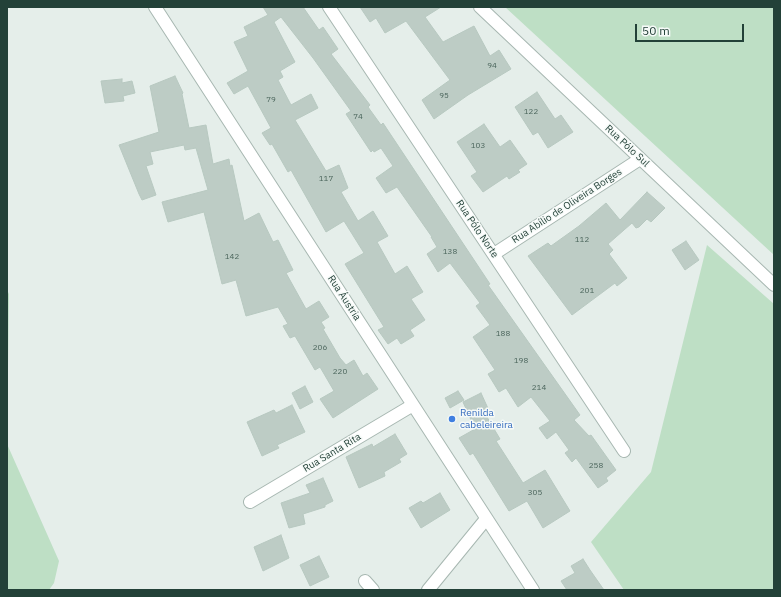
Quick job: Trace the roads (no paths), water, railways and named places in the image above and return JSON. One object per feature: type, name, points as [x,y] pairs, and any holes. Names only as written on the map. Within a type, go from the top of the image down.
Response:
[{"type":"street","name":"Rua Áustria","points":[[155,7],[533,590]]},
{"type":"street","name":"Rua Pólo Norte","points":[[329,7],[624,450]]},
{"type":"street","name":"Rua Pólo Sul","points":[[480,7],[774,285]]},
{"type":"street","name":"Rua Abílio de Oliveira Borges","points":[[494,254],[640,159]]},
{"type":"street","name":"Rua Santa Rita","points":[[250,502],[413,404]]},
{"type":"street","points":[[428,590],[486,519]]},
{"type":"place","name":"Renilda cabeleireira","points":[[452,419]]}]
